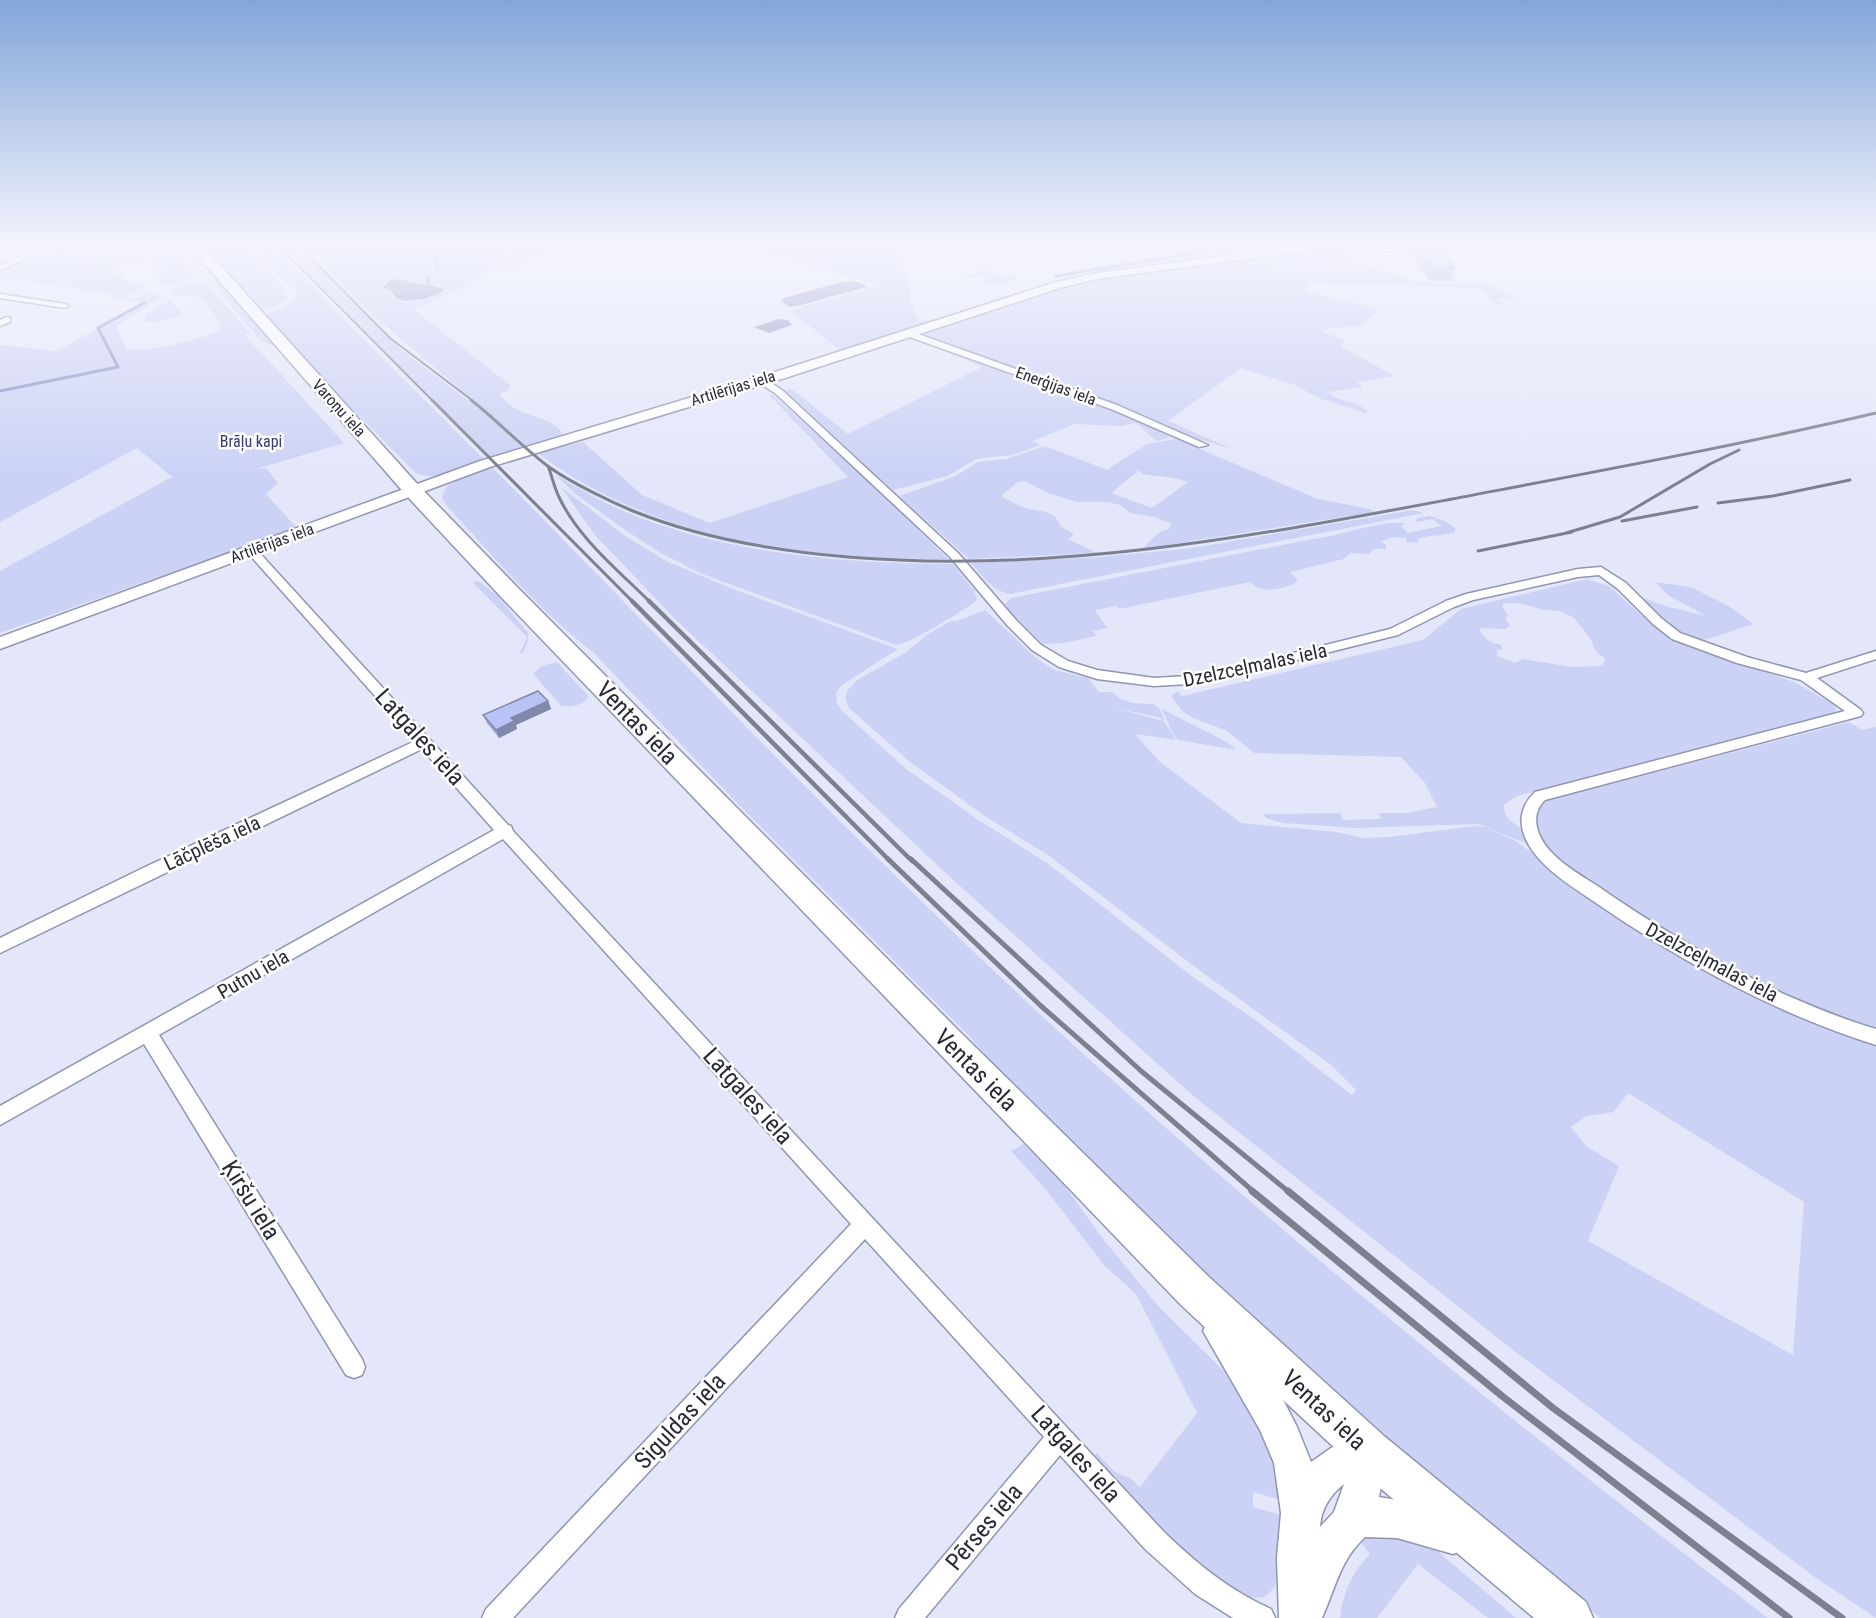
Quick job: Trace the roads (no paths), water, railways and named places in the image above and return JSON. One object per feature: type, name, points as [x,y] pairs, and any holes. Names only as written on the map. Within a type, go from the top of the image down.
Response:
[{"type":"highway","name":"Varoņu iela","points":[[261,320],[413,491]]},
{"type":"highway","name":"Ventas iela","points":[[413,491],[948,1042],[1195,1291],[1369,1451],[1478,1544],[1570,1618]]},
{"type":"main road","points":[[1195,1291],[1266,1402],[1285,1439],[1296,1473],[1302,1514]]},
{"type":"main road","points":[[1369,1451],[1367,1475],[1361,1499],[1348,1525],[1328,1552],[1312,1586],[1301,1618],[1297,1562],[1302,1514],[1310,1492],[1325,1474],[1344,1461],[1369,1451]]},
{"type":"main road","points":[[1348,1525],[1361,1518],[1387,1517],[1426,1525],[1478,1544]]},
{"type":"street","name":"Artilērijas iela","points":[[0,643],[485,464],[761,380],[949,320]]},
{"type":"street","name":"Enerģijas iela","points":[[907,333],[1114,407],[1203,445]]},
{"type":"street","name":"Dzelzceļmalas iela","points":[[761,380],[779,392],[954,555],[979,580],[1010,621],[1028,639],[1053,659],[1080,670],[1162,683],[1203,680],[1384,635],[1410,626],[1450,604],[1470,597],[1578,573],[1601,571],[1622,586],[1657,621],[1676,636],[1742,660],[1806,677],[1856,713],[1540,796],[1530,805],[1528,815],[1531,835],[1543,852],[1558,866],[1639,922],[1692,954],[1807,1012],[1876,1037]]},
{"type":"street","name":"Latgales iela","points":[[252,551],[865,1224],[1188,1574],[1232,1605],[1262,1618]]},
{"type":"street","points":[[1806,677],[1876,655]]},
{"type":"street","name":"Lāčplēša iela","points":[[0,946],[149,872],[425,742]]},
{"type":"street","name":"Putnu iela","points":[[0,1116],[506,830]]},
{"type":"street","name":"Ķiršu iela","points":[[148,1034],[354,1367]]},
{"type":"street","name":"Siguldas iela","points":[[495,1618],[865,1224]]},
{"type":"street","name":"Pērses iela","points":[[908,1618],[1060,1437]]},
{"type":"waterway","points":[[0,391],[118,367],[98,328],[114,320]]},
{"type":"railway","points":[[352,320],[433,401]]},
{"type":"railway","points":[[372,320],[390,338],[473,401]]},
{"type":"railway","points":[[432,400],[633,602]]},
{"type":"railway","points":[[471,400],[548,466]]},
{"type":"railway","points":[[548,466],[578,485],[633,511],[685,529],[739,542],[848,557],[925,561],[1001,560],[1077,556],[1226,539],[1611,469],[1876,413]]},
{"type":"railway","points":[[1566,533],[1620,517],[1710,464],[1739,450]]},
{"type":"railway","points":[[548,466],[559,497],[577,526],[600,553],[650,602]]},
{"type":"railway","points":[[1718,503],[1773,496],[1850,480]]},
{"type":"railway","points":[[1622,521],[1697,507]]},
{"type":"railway","points":[[1478,551],[1572,532]]},
{"type":"railway","points":[[632,601],[888,859]]},
{"type":"railway","points":[[649,601],[912,861]]},
{"type":"railway","points":[[888,859],[1041,1006],[1254,1192]]},
{"type":"railway","points":[[911,859],[1141,1071],[1289,1192]]},
{"type":"railway","points":[[1252,1191],[1502,1396],[1789,1618]]},
{"type":"railway","points":[[1288,1191],[1553,1408],[1842,1618]]},
{"type":"park label","name":"Brāļu kapi","points":[[251,441]]}]
